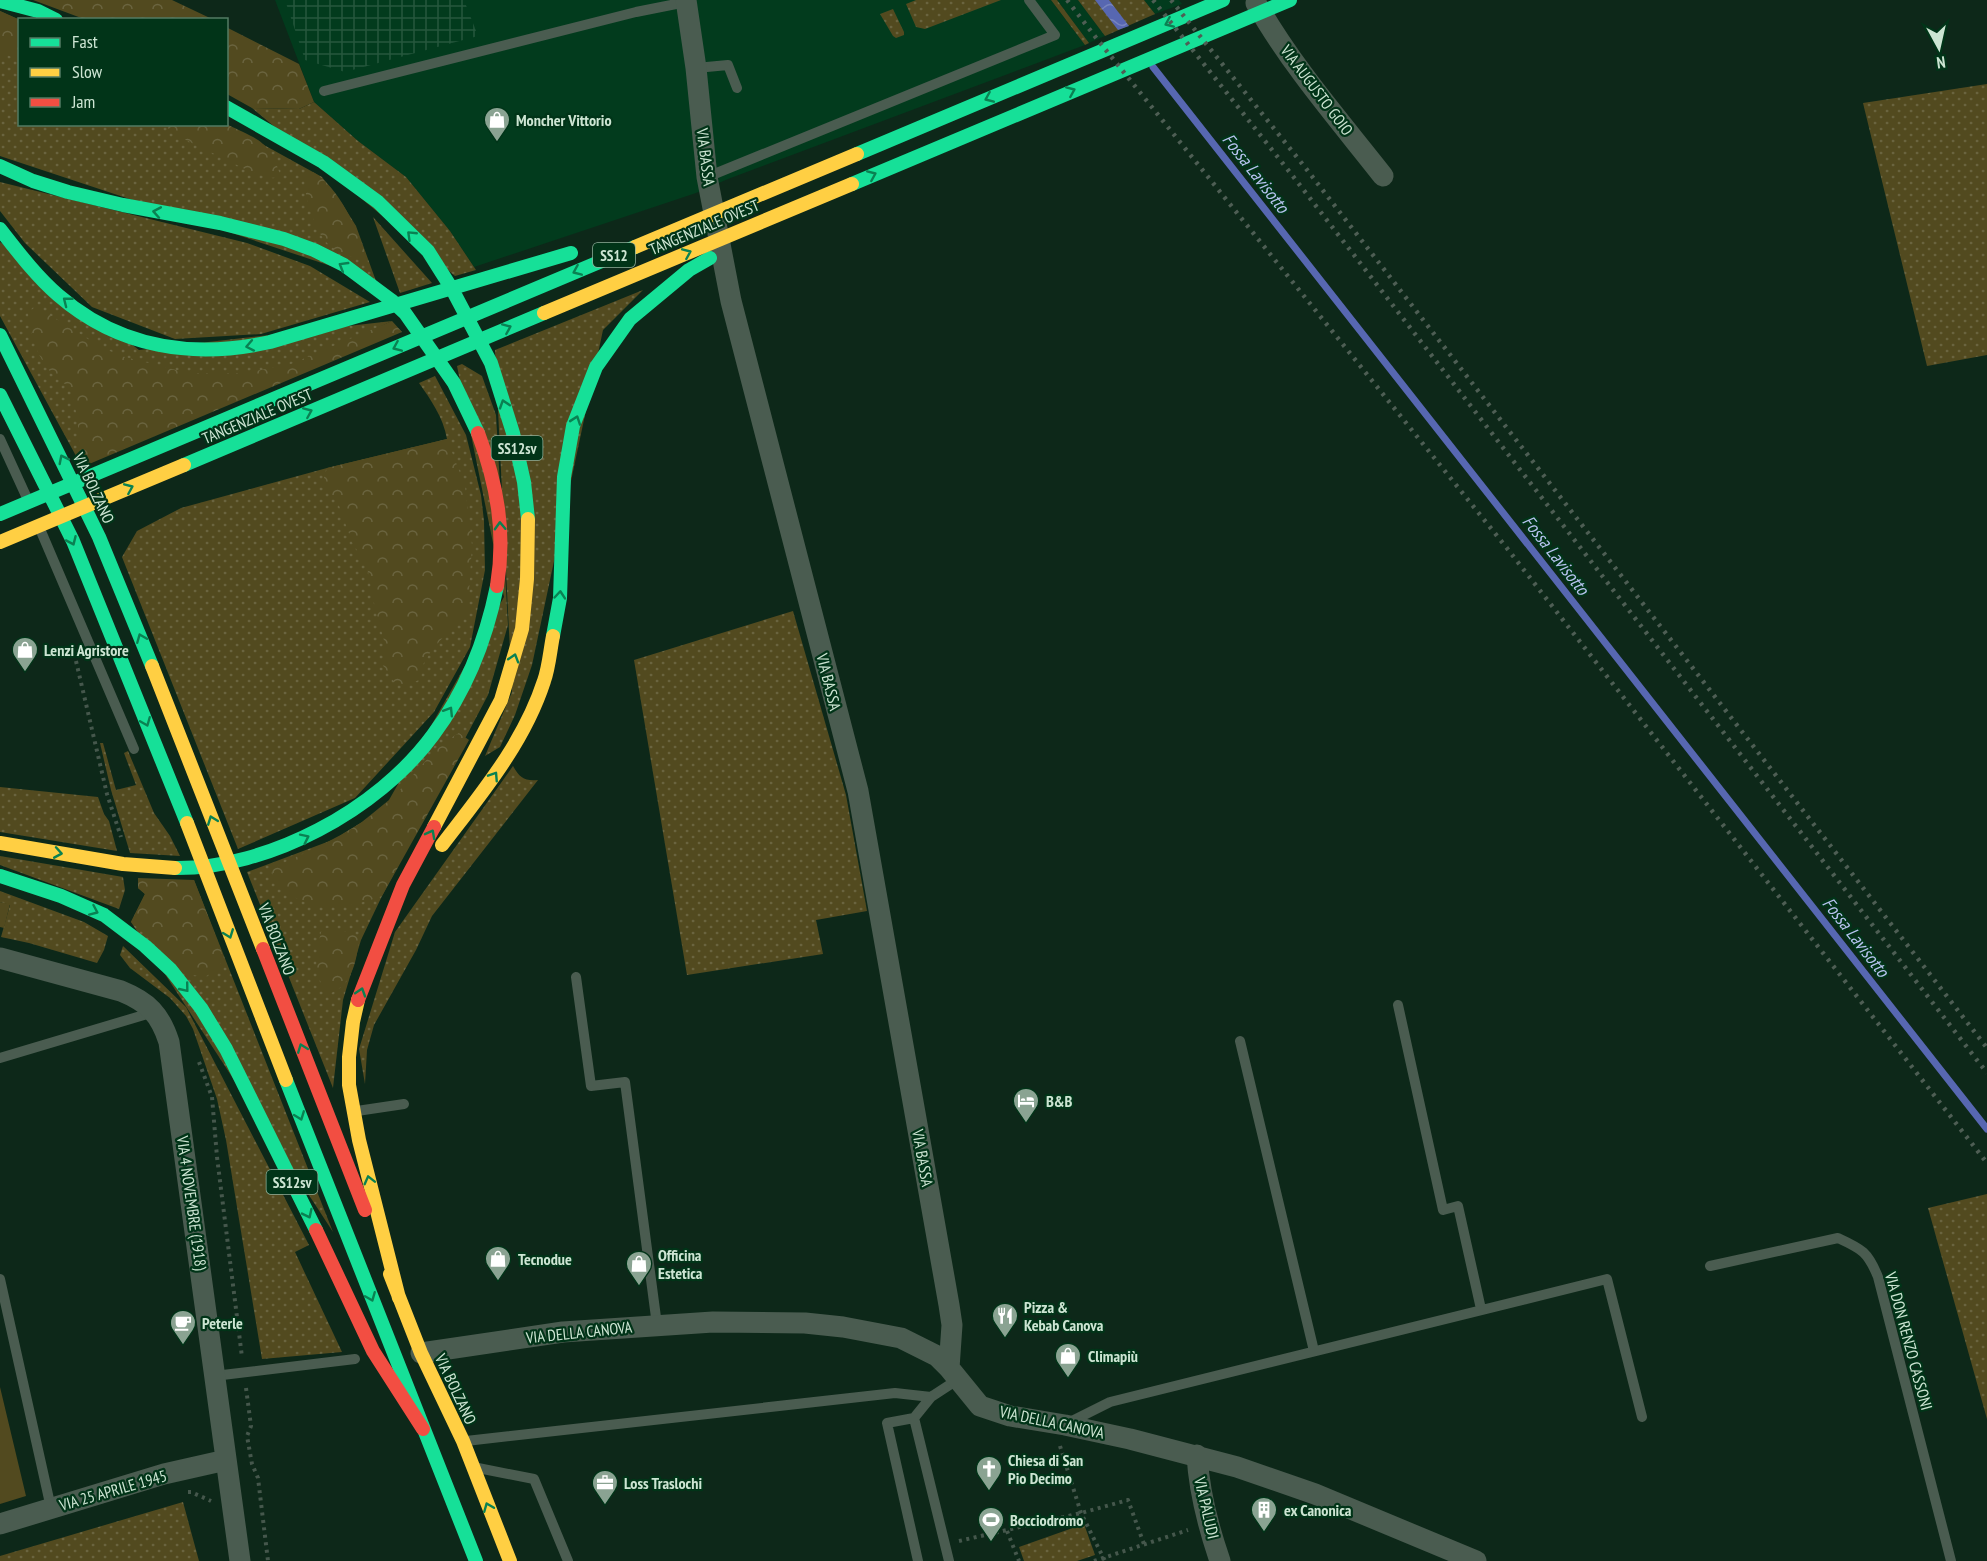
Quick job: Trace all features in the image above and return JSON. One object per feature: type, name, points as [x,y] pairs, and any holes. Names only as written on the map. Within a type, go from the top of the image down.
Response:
[{"type":"main road","name":"TANGENZIALE OVEST","points":[[3,512],[1223,0]]},
{"type":"main road","name":"TANGENZIALE OVEST","points":[[0,542],[1290,0]]},
{"type":"main road","points":[[0,1],[38,11],[52,18]]},
{"type":"main road","name":"SS12sv","points":[[228,108],[323,162],[378,202],[428,251],[452,289],[490,363],[513,433],[524,482],[529,530],[522,628],[501,700],[403,885],[360,993],[353,1022],[349,1085],[359,1140],[399,1298]]},
{"type":"main road","name":"SS12sv","points":[[0,166],[62,191],[113,204],[275,236],[312,249],[346,266],[400,308],[459,389],[488,457],[501,524],[499,578],[483,641],[460,693],[433,736],[406,767],[373,794],[316,832],[292,844],[250,859],[219,865],[173,868],[107,862],[0,843]]},
{"type":"main road","points":[[633,233],[790,182]]},
{"type":"main road","name":"SS12sv","points":[[403,885],[450,836],[481,795],[524,729],[545,680],[560,598],[564,477],[573,426],[596,367],[630,319],[689,270],[818,197]]},
{"type":"main road","points":[[0,229],[46,284],[80,311],[111,330],[143,341],[189,350],[234,349],[307,333],[588,248]]},
{"type":"main road","name":"VIA BOLZANO","points":[[0,335],[104,548],[421,1353],[463,1441],[510,1561]]},
{"type":"main road","points":[[424,339],[490,363]]},
{"type":"main road","points":[[0,395],[73,541],[200,856],[423,1430],[477,1561]]},
{"type":"main road","name":"SS12sv","points":[[0,876],[61,896],[104,915],[145,945],[171,970],[201,1008],[226,1048],[330,1258],[373,1351],[423,1430]]},
{"type":"street","name":"VIA AUGUSTO GOIO","points":[[1255,0],[1269,26],[1299,68],[1383,176]]},
{"type":"street","name":"VIA BASSA","points":[[686,1],[696,68],[707,177],[731,301],[858,791],[949,1305],[952,1325],[953,1374]]},
{"type":"street","name":"VIA 4 NOVEMBRE (1918)","points":[[0,958],[121,991],[139,999],[154,1012],[164,1026],[169,1042],[240,1561]]},
{"type":"street","name":"VIA DELLA CANOVA","points":[[421,1353],[563,1332],[657,1325],[769,1322],[843,1327],[901,1338],[937,1356],[980,1406],[1062,1434],[1197,1455],[1257,1473],[1315,1494],[1476,1561]]},
{"type":"street","name":"VIA PALUDI","points":[[1197,1455],[1198,1482],[1220,1561]]},
{"type":"street","name":"VIA 25 APRILE 1945","points":[[0,1524],[164,1474],[226,1460]]},
{"type":"lane","points":[[707,177],[1055,35],[1029,0]]},
{"type":"lane","points":[[324,91],[686,1]]},
{"type":"lane","points":[[696,68],[728,65],[737,88]]},
{"type":"lane","points":[[0,439],[134,749]]},
{"type":"lane","points":[[576,977],[591,1086],[625,1082],[657,1325]]},
{"type":"lane","points":[[1398,1005],[1443,1210],[1458,1206],[1481,1309]]},
{"type":"lane","points":[[0,1059],[154,1012]]},
{"type":"lane","points":[[1240,1041],[1314,1351]]},
{"type":"lane","points":[[354,1112],[404,1104]]},
{"type":"lane","name":"VIA DON RENZO CASSONI","points":[[1710,1266],[1838,1238],[1857,1246],[1871,1259],[1878,1277],[1951,1561]]},
{"type":"lane","points":[[0,1279],[51,1508]]},
{"type":"lane","points":[[1062,1434],[1110,1402],[1607,1279],[1642,1417]]},
{"type":"lane","points":[[214,1376],[355,1359]]},
{"type":"lane","points":[[918,1561],[887,1424],[914,1418],[953,1374]]},
{"type":"lane","points":[[463,1441],[895,1393],[931,1397]]},
{"type":"lane","points":[[914,1418],[949,1561]]},
{"type":"lane","points":[[472,1467],[534,1479],[568,1561]]},
{"type":"path","points":[[76,658],[107,794],[122,843]]},
{"type":"path","points":[[212,1096],[217,1157]]},
{"type":"path","points":[[1062,1434],[1081,1513],[1104,1559]]},
{"type":"path","points":[[180,1494],[191,1492],[209,1499],[213,1504]]},
{"type":"path","points":[[943,1544],[1007,1531],[1128,1500],[1145,1545]]},
{"type":"path","points":[[1094,1561],[1195,1528]]},
{"type":"path","points":[[1007,1531],[1018,1561]]},
{"type":"shaded area","points":[[275,0],[1051,0],[1085,45],[696,193],[474,267],[450,231],[406,177],[358,141],[314,102]]},
{"type":"shaded area","points":[[285,0],[464,0],[478,36],[345,72],[305,60]]},
{"type":"shaded area","points":[[1057,0],[1078,0],[1105,36],[1089,43]]},
{"type":"shaded area","points":[[1144,0],[1179,0],[1182,4],[1155,14]]},
{"type":"green space","points":[[33,0],[172,0],[210,18],[81,18]]},
{"type":"green space","points":[[916,0],[1001,0],[925,29],[916,27],[906,4]]},
{"type":"green space","points":[[1051,0],[1057,0],[1089,43],[1085,45]]},
{"type":"green space","points":[[1078,0],[1144,0],[1155,14],[1105,36]]},
{"type":"green space","points":[[893,9],[904,32],[904,35],[896,38],[880,14]]},
{"type":"green space","points":[[0,11],[18,19],[18,126],[228,125],[322,177],[356,226],[376,281],[0,156]]},
{"type":"green space","points":[[0,11],[18,19],[18,60],[0,52]]},
{"type":"green space","points":[[228,28],[299,64],[314,102],[299,109],[252,108],[228,95]]},
{"type":"green space","points":[[1987,84],[1987,355],[1927,366],[1863,103]]},
{"type":"green space","points":[[314,102],[358,141],[406,177],[450,231],[476,270],[455,276],[252,108],[299,109]]},
{"type":"green space","points":[[228,125],[255,138],[267,148],[281,177],[270,178],[249,171],[186,140],[165,126]]},
{"type":"green space","points":[[313,172],[323,179],[346,209],[366,255],[361,261],[330,246],[318,230],[305,191],[305,175]]},
{"type":"green space","points":[[0,182],[247,243],[310,266],[370,302],[261,334],[175,339],[92,307],[25,243],[0,211]]},
{"type":"green space","points":[[373,217],[432,283],[400,293]]},
{"type":"green space","points":[[0,242],[139,350],[392,321],[82,467],[0,316]]},
{"type":"green space","points":[[643,290],[603,330],[532,665],[515,715],[500,747],[485,756],[512,692],[495,350]]},
{"type":"green space","points":[[36,306],[99,346],[121,356],[188,373],[245,373],[291,364],[392,321],[402,332],[82,467],[77,416],[69,388],[48,369],[33,339],[28,313]]},
{"type":"green space","points":[[462,364],[482,376],[496,415],[508,625],[488,695],[361,940],[343,1000],[333,1088],[247,872],[335,839],[362,822],[389,800],[504,597],[457,366]]},
{"type":"green space","points":[[435,376],[466,435],[481,495],[485,570],[470,647],[434,712],[355,798],[238,849],[122,557],[137,531],[181,508],[327,468],[447,439],[440,416],[419,383]]},
{"type":"green space","points":[[447,439],[465,486],[472,545],[468,609],[431,651],[421,668],[419,680],[407,685],[394,682],[382,664],[385,644],[367,567],[352,542],[337,500],[328,491],[323,481],[327,468]]},
{"type":"green space","points":[[793,611],[846,795],[867,911],[816,920],[823,954],[687,975],[634,660]]},
{"type":"green space","points":[[459,733],[469,740],[382,896],[361,903],[330,907],[308,903],[280,888],[271,869],[348,831],[377,811],[440,747]]},
{"type":"green space","points":[[100,743],[103,743],[116,790],[136,785],[124,753],[128,751],[154,813],[180,856],[130,853]]},
{"type":"green space","points":[[513,766],[523,778],[538,780],[432,916],[416,950],[374,1025],[367,1050],[365,1084],[359,1049],[395,932]]},
{"type":"green space","points":[[0,787],[98,797],[109,821],[117,851],[0,832]]},
{"type":"green space","points":[[0,856],[123,877],[125,890],[119,909],[0,865]]},
{"type":"green space","points":[[138,878],[194,880],[221,950],[222,960],[217,969],[205,977],[193,975],[131,922],[145,894],[138,888]]},
{"type":"green space","points":[[194,880],[333,1232],[131,922],[145,894],[138,888]]},
{"type":"green space","points":[[0,891],[84,922],[108,936],[97,963],[1,937],[10,905],[0,902]]},
{"type":"green space","points":[[0,902],[10,904],[4,928],[0,927]]},
{"type":"green space","points":[[327,928],[352,933],[359,938],[353,970],[344,984],[331,993],[320,981],[317,966],[321,932]]},
{"type":"green space","points":[[123,946],[186,1007],[309,1245],[295,1252],[342,1352],[262,1359],[226,1140],[217,1099],[193,1029],[186,1016],[170,998],[130,968],[120,955]]},
{"type":"green space","points":[[1987,1194],[1987,1419],[1928,1208]]},
{"type":"green space","points":[[0,1387],[26,1496],[0,1504]]},
{"type":"green space","points":[[183,1502],[199,1561],[0,1561],[0,1556]]},
{"type":"green space","points":[[1084,1524],[1095,1555],[1077,1561],[1024,1561],[1019,1547]]},
{"type":"water","points":[[1095,0],[1109,0],[1129,26],[1118,30]]},
{"type":"waterway","name":"Fossa Lavisotto","points":[[1153,67],[1987,1129]]},
{"type":"railway","points":[[1067,0],[1506,547],[1987,1163]]},
{"type":"railway","points":[[1153,0],[1292,175],[1987,1073]]},
{"type":"railway","points":[[1171,0],[1304,166],[1987,1048]]},
{"type":"traffic: fast","points":[[857,154],[1223,0]]},
{"type":"traffic: fast","points":[[852,184],[1290,0]]},
{"type":"traffic: fast","points":[[0,1],[38,11],[52,18]]},
{"type":"traffic: fast","points":[[228,108],[323,162],[378,202],[428,251],[452,289],[491,363],[513,433],[524,482],[528,519]]},
{"type":"traffic: fast","points":[[0,166],[33,181],[68,192],[220,223],[284,239],[314,250],[344,265],[405,313],[454,383],[478,433]]},
{"type":"traffic: fast","points":[[0,229],[42,280],[81,313],[132,338],[185,349],[241,347],[270,342],[571,253]]},
{"type":"traffic: fast","points":[[0,514],[635,247]]},
{"type":"traffic: fast","points":[[553,636],[560,598],[564,477],[573,426],[596,367],[630,319],[689,270],[710,258]]},
{"type":"traffic: fast","points":[[184,465],[544,313]]},
{"type":"traffic: fast","points":[[0,335],[99,537],[152,666]]},
{"type":"traffic: fast","points":[[0,395],[73,541],[187,823]]},
{"type":"traffic: fast","points":[[175,868],[211,866],[247,858],[283,846],[318,830],[383,788],[433,735],[455,701],[481,645],[497,586]]},
{"type":"traffic: fast","points":[[0,876],[61,896],[104,915],[145,946],[171,970],[201,1008],[226,1049],[316,1230]]},
{"type":"traffic: fast","points":[[286,1080],[476,1561]]},
{"type":"traffic: slow","points":[[635,247],[857,154]]},
{"type":"traffic: slow","points":[[544,313],[852,184]]},
{"type":"traffic: slow","points":[[0,542],[184,465]]},
{"type":"traffic: slow","points":[[434,827],[501,700],[522,629],[527,579],[528,519]]},
{"type":"traffic: slow","points":[[442,845],[500,767],[525,726],[546,676],[553,636]]},
{"type":"traffic: slow","points":[[152,666],[263,949]]},
{"type":"traffic: slow","points":[[187,823],[286,1080]]},
{"type":"traffic: slow","points":[[0,843],[123,864],[175,868]]},
{"type":"traffic: slow","points":[[358,1000],[349,1057],[349,1085],[359,1140],[399,1298]]},
{"type":"traffic: slow","points":[[390,1274],[421,1353],[463,1441],[510,1561]]},
{"type":"traffic: jam","points":[[478,433],[485,452],[498,508],[500,566],[497,586]]},
{"type":"traffic: jam","points":[[358,1000],[403,885],[434,827]]},
{"type":"traffic: jam","points":[[263,949],[365,1210]]},
{"type":"traffic: jam","points":[[316,1230],[373,1351],[423,1429]]},
{"type":"place","name":"Moncher Vittorio","points":[[497,143]]},
{"type":"place","name":"Lenzi Agristore","points":[[25,673]]},
{"type":"place","name":"B&B","points":[[1026,1124]]},
{"type":"place","name":"Tecnodue","points":[[498,1282]]},
{"type":"place","name":"Officina Estetica","points":[[639,1287]]},
{"type":"place","name":"Pizza & Kebab Canova","points":[[1005,1339]]},
{"type":"place","name":"Peterle","points":[[183,1346]]},
{"type":"place","name":"Climapiù","points":[[1068,1379]]},
{"type":"place","name":"Chiesa di San Pio Decimo","points":[[989,1492]]},
{"type":"place","name":"Loss Traslochi","points":[[605,1506]]},
{"type":"place","name":"ex Canonica","points":[[1264,1533]]},
{"type":"place","name":"Bocciodromo","points":[[991,1543]]}]
